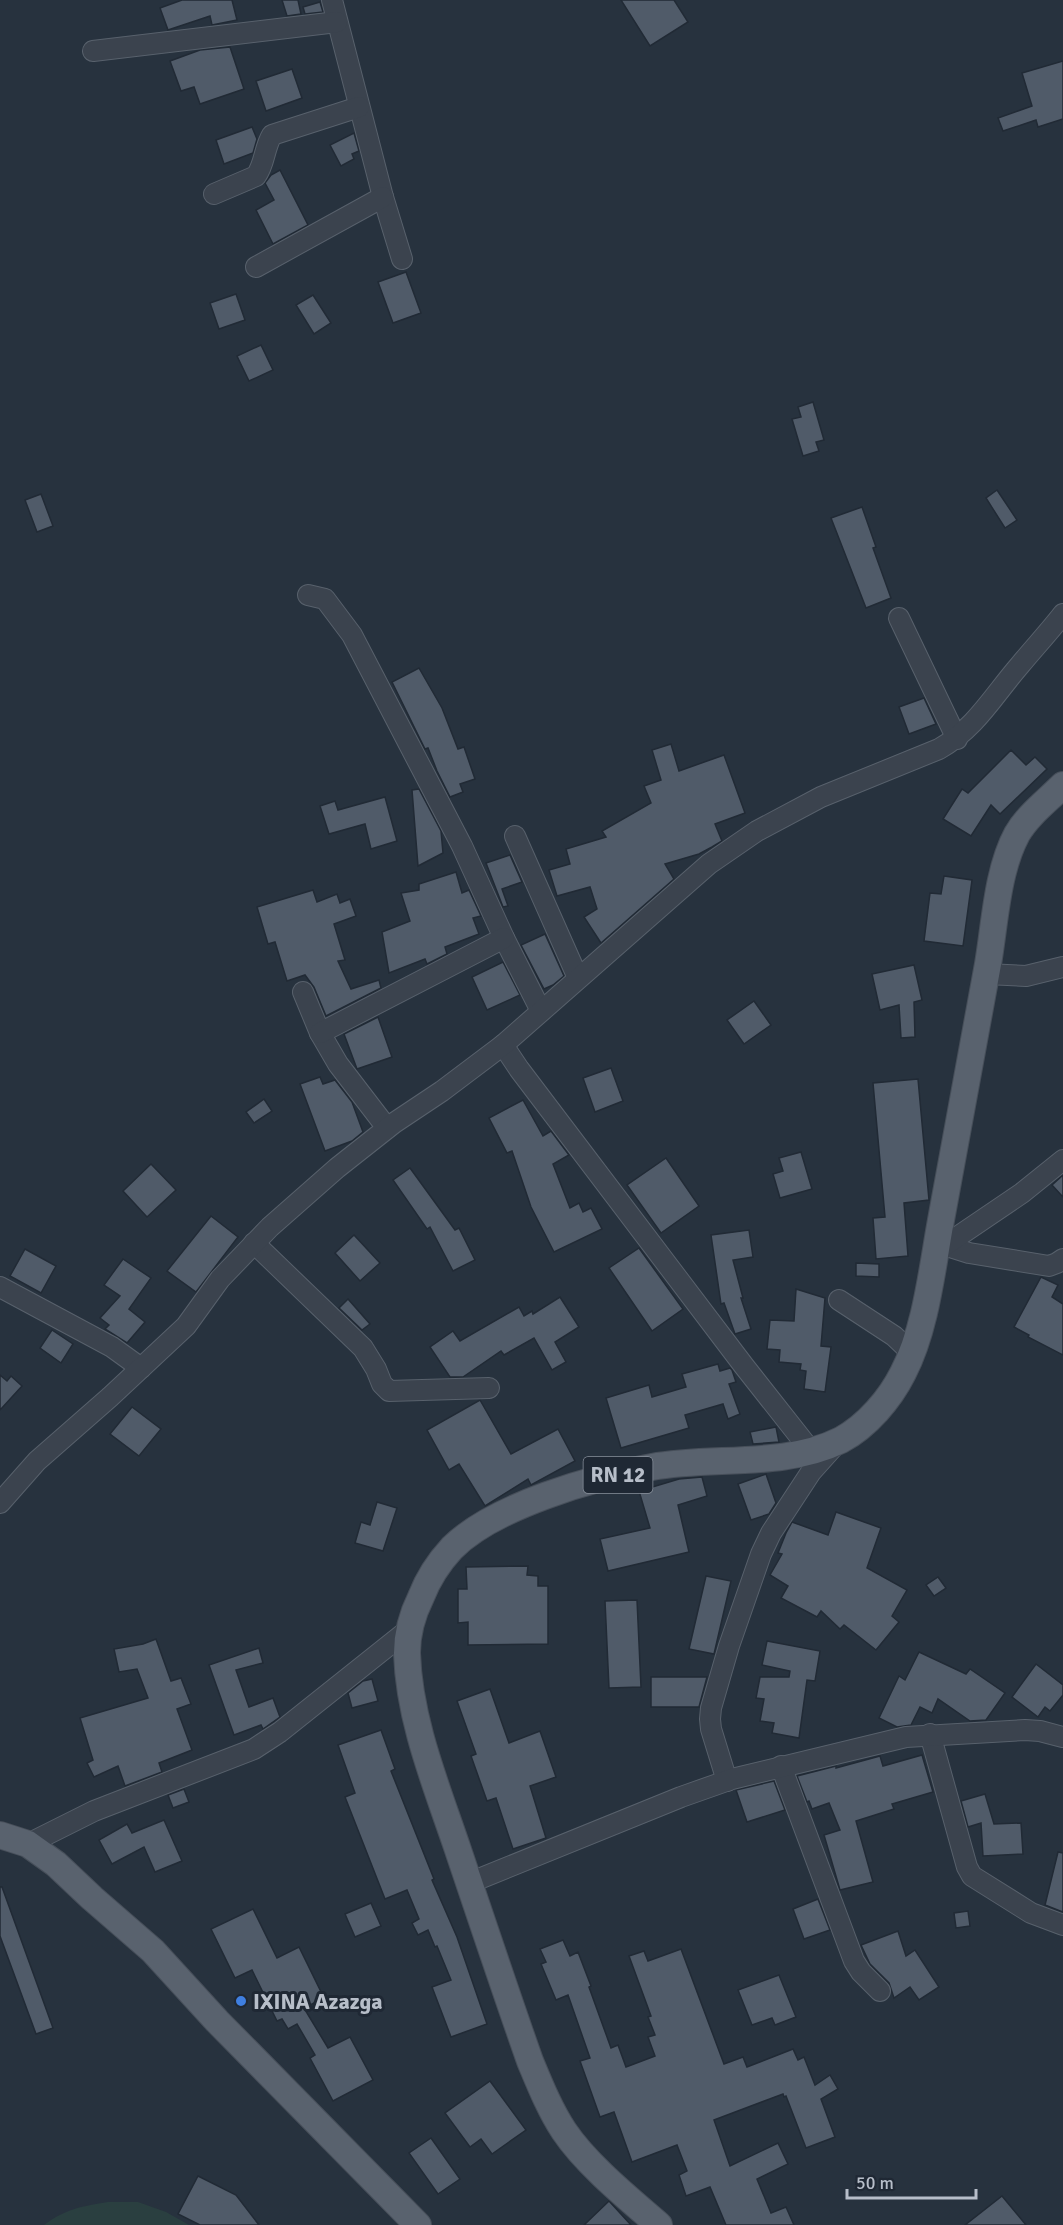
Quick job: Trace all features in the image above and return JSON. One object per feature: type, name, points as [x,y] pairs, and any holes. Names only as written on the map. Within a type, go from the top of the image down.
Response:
[{"type":"main road","name":"RN 12","points":[[659,2225],[578,2148],[559,2121],[530,2061],[432,1774],[414,1708],[408,1660],[408,1630],[423,1590],[433,1572],[468,1534],[496,1517],[542,1497],[651,1467],[706,1460],[775,1457],[811,1451],[839,1441],[861,1426],[889,1397],[901,1378],[912,1353],[941,1249],[1004,869],[1016,837],[1030,817],[1063,785]]},
{"type":"main road","points":[[0,1835],[27,1844],[56,1864],[153,1951],[217,2021],[418,2225]]},
{"type":"street","points":[[332,0],[383,197],[402,259]]},
{"type":"street","points":[[93,51],[337,22]]},
{"type":"street","points":[[214,194],[256,176],[272,135],[359,107]]},
{"type":"street","points":[[256,267],[383,197]]},
{"type":"street","points":[[308,596],[325,599],[352,635],[462,846],[504,938],[541,1011]]},
{"type":"street","points":[[0,1503],[37,1461],[186,1326],[220,1279],[254,1243],[337,1168],[387,1128],[442,1091],[503,1045],[703,869],[757,831],[821,797],[931,753],[957,739],[969,728],[1063,614]]},
{"type":"street","points":[[899,618],[957,739]]},
{"type":"street","points":[[515,836],[578,978]]},
{"type":"street","points":[[320,1034],[504,938]]},
{"type":"street","points":[[986,975],[1026,976],[1063,967]]},
{"type":"street","points":[[303,992],[320,1034],[338,1064],[387,1128]]},
{"type":"street","points":[[503,1045],[519,1070],[811,1451]]},
{"type":"street","points":[[941,1249],[1063,1160]]},
{"type":"street","points":[[254,1243],[363,1348],[382,1384],[389,1390],[489,1388]]},
{"type":"street","points":[[941,1249],[1049,1266],[1063,1258]]},
{"type":"street","points":[[0,1287],[112,1347],[141,1368]]},
{"type":"street","points":[[839,1300],[894,1336],[912,1353]]},
{"type":"street","points":[[727,1781],[710,1719],[729,1646],[760,1554],[771,1533],[811,1472],[839,1441]]},
{"type":"street","points":[[27,1844],[94,1811],[254,1749],[280,1732],[408,1630]]},
{"type":"street","points":[[469,1883],[727,1781],[781,1766],[906,1737],[930,1734],[1025,1730],[1063,1737]]},
{"type":"street","points":[[930,1734],[967,1867],[972,1876],[1031,1913],[1063,1925]]},
{"type":"street","points":[[781,1766],[854,1961],[880,1992]]},
{"type":"green space","points":[[108,2202],[138,2202],[166,2212],[189,2225],[44,2225],[74,2209]]},
{"type":"building","points":[[182,0],[232,0],[237,20],[212,25],[210,16],[168,30],[160,8]]},
{"type":"building","points":[[282,0],[298,0],[301,14],[287,16]]},
{"type":"building","points":[[621,0],[674,0],[688,22],[650,46]]},
{"type":"building","points":[[320,2],[323,12],[305,14],[303,7]]},
{"type":"building","points":[[230,47],[244,89],[200,104],[194,87],[181,91],[170,61],[200,50]]},
{"type":"building","points":[[1063,61],[1063,119],[1038,127],[1036,120],[1003,131],[998,118],[1032,106],[1022,73]]},
{"type":"building","points":[[292,69],[302,98],[266,111],[256,81]]},
{"type":"building","points":[[252,127],[257,139],[253,153],[224,164],[216,140]]},
{"type":"building","points":[[354,133],[359,151],[352,154],[354,159],[341,166],[330,145]]},
{"type":"building","points":[[280,170],[308,225],[273,244],[256,210],[274,200],[265,183],[271,175]]},
{"type":"building","points":[[406,272],[421,313],[393,323],[378,282]]},
{"type":"building","points":[[236,294],[245,320],[219,329],[210,303]]},
{"type":"building","points":[[313,295],[331,323],[314,334],[296,305]]},
{"type":"building","points":[[261,345],[273,370],[249,381],[237,356]]},
{"type":"building","points":[[813,402],[824,440],[816,442],[819,451],[803,456],[792,419],[801,417],[798,407]]},
{"type":"building","points":[[997,490],[1017,520],[1005,528],[986,498]]},
{"type":"building","points":[[41,494],[53,526],[37,532],[25,500]]},
{"type":"building","points":[[862,507],[876,547],[873,548],[891,598],[866,608],[831,518]]},
{"type":"building","points":[[419,668],[442,708],[458,749],[464,747],[475,779],[460,784],[463,792],[450,797],[428,748],[425,749],[392,682]]},
{"type":"building","points":[[924,698],[936,724],[909,734],[899,707]]},
{"type":"building","points":[[671,744],[679,771],[724,755],[745,813],[715,824],[722,841],[699,854],[665,864],[674,879],[601,943],[584,917],[597,909],[590,887],[557,896],[549,870],[570,864],[566,849],[606,837],[602,831],[651,803],[644,786],[661,780],[652,750]]},
{"type":"building","points":[[1011,750],[1026,765],[1035,757],[1047,769],[1000,814],[991,805],[971,836],[943,819],[962,789],[968,793]]},
{"type":"building","points":[[419,789],[441,831],[443,853],[418,866],[412,790]]},
{"type":"building","points":[[385,797],[397,841],[371,849],[365,824],[329,834],[320,806],[335,801],[338,810]]},
{"type":"building","points":[[510,855],[522,882],[502,889],[508,906],[503,907],[486,863]]},
{"type":"building","points":[[456,872],[462,893],[469,890],[481,916],[473,918],[479,934],[445,947],[447,954],[427,964],[425,959],[389,973],[382,932],[410,921],[401,893],[419,890],[419,884]]},
{"type":"building","points":[[944,876],[972,880],[963,946],[924,941],[930,893],[941,894]]},
{"type":"building","points":[[313,890],[317,902],[337,894],[340,903],[350,899],[356,916],[334,924],[345,960],[338,961],[351,989],[379,980],[381,988],[326,1016],[314,987],[305,975],[287,981],[275,942],[268,944],[257,907]]},
{"type":"building","points":[[545,934],[564,976],[544,989],[521,945]]},
{"type":"building","points":[[503,962],[520,995],[487,1010],[472,977]]},
{"type":"building","points":[[914,965],[922,1000],[914,1002],[915,1037],[901,1038],[899,1005],[880,1010],[872,974]]},
{"type":"building","points":[[754,1001],[771,1025],[744,1044],[727,1020]]},
{"type":"building","points":[[378,1017],[392,1057],[357,1069],[344,1034]]},
{"type":"building","points":[[611,1068],[623,1101],[595,1112],[583,1078]]},
{"type":"building","points":[[320,1077],[323,1084],[335,1080],[352,1102],[363,1132],[352,1141],[325,1151],[300,1084]]},
{"type":"building","points":[[918,1079],[929,1200],[904,1203],[908,1256],[876,1259],[873,1218],[885,1217],[873,1083]]},
{"type":"building","points":[[264,1099],[272,1111],[254,1123],[246,1112]]},
{"type":"building","points":[[523,1100],[543,1136],[551,1131],[569,1155],[553,1164],[570,1208],[579,1203],[583,1212],[591,1208],[602,1229],[554,1252],[531,1207],[512,1151],[507,1153],[489,1118]]},
{"type":"building","points":[[801,1152],[812,1189],[780,1198],[773,1174],[783,1171],[779,1158]]},
{"type":"building","points":[[666,1158],[699,1206],[661,1233],[627,1185]]},
{"type":"building","points":[[151,1164],[176,1190],[147,1217],[123,1191]]},
{"type":"building","points":[[410,1168],[455,1230],[459,1228],[475,1260],[453,1271],[430,1227],[427,1229],[393,1180]]},
{"type":"building","points":[[1063,1175],[1063,1197],[1052,1185]]},
{"type":"building","points":[[211,1216],[238,1237],[196,1292],[167,1271]]},
{"type":"building","points":[[749,1230],[753,1257],[733,1260],[743,1298],[741,1298],[751,1329],[735,1334],[724,1303],[721,1304],[711,1235]]},
{"type":"building","points":[[354,1235],[380,1263],[360,1281],[335,1253]]},
{"type":"building","points":[[639,1248],[683,1309],[652,1331],[609,1268]]},
{"type":"building","points":[[25,1249],[56,1266],[41,1293],[10,1276]]},
{"type":"building","points":[[123,1259],[151,1278],[129,1309],[145,1322],[127,1343],[105,1329],[109,1325],[100,1318],[120,1296],[104,1285]]},
{"type":"building","points":[[856,1263],[879,1264],[879,1277],[856,1276]]},
{"type":"building","points":[[1041,1277],[1058,1285],[1052,1297],[1063,1304],[1063,1355],[1014,1327]]},
{"type":"building","points":[[796,1289],[825,1298],[821,1346],[831,1347],[825,1392],[804,1389],[806,1371],[800,1370],[801,1364],[779,1362],[780,1350],[767,1349],[770,1320],[794,1321]]},
{"type":"building","points":[[560,1297],[579,1327],[555,1342],[566,1362],[552,1370],[534,1338],[504,1355],[501,1351],[463,1377],[450,1377],[430,1347],[453,1331],[460,1341],[519,1307],[524,1316],[532,1311],[533,1314]]},
{"type":"building","points":[[348,1299],[370,1324],[362,1330],[339,1308]]},
{"type":"building","points":[[52,1330],[73,1344],[61,1363],[40,1348]]},
{"type":"building","points":[[718,1364],[720,1371],[730,1368],[732,1370],[736,1382],[729,1384],[740,1414],[728,1419],[723,1404],[685,1415],[689,1428],[621,1448],[606,1398],[649,1385],[652,1397],[686,1387],[682,1374]]},
{"type":"building","points":[[0,1375],[7,1381],[11,1376],[22,1386],[0,1410]]},
{"type":"building","points":[[480,1400],[511,1454],[558,1429],[575,1461],[531,1485],[528,1479],[485,1506],[459,1464],[449,1470],[427,1430]]},
{"type":"building","points":[[132,1407],[161,1429],[139,1456],[110,1434]]},
{"type":"building","points":[[776,1427],[779,1442],[753,1444],[750,1432]]},
{"type":"building","points":[[766,1474],[776,1503],[769,1514],[751,1520],[738,1484]]},
{"type":"building","points":[[702,1477],[707,1496],[678,1505],[689,1552],[608,1571],[600,1539],[650,1528],[639,1491],[679,1479]]},
{"type":"building","points":[[377,1502],[397,1508],[383,1551],[355,1543],[361,1522],[370,1525]]},
{"type":"building","points":[[836,1512],[881,1528],[867,1568],[907,1590],[892,1616],[899,1622],[876,1650],[844,1625],[840,1629],[821,1611],[817,1617],[781,1598],[788,1586],[770,1575],[782,1554],[778,1553],[792,1522],[828,1535]]},
{"type":"building","points":[[528,1566],[527,1575],[538,1576],[538,1586],[548,1586],[548,1644],[468,1645],[468,1622],[458,1623],[458,1589],[467,1589],[466,1567]]},
{"type":"building","points":[[706,1576],[731,1581],[714,1654],[689,1649]]},
{"type":"building","points":[[938,1577],[946,1588],[934,1596],[926,1585]]},
{"type":"building","points":[[637,1600],[641,1687],[609,1688],[605,1601]]},
{"type":"building","points":[[156,1639],[171,1681],[181,1678],[191,1704],[177,1709],[192,1750],[159,1763],[162,1772],[125,1786],[118,1766],[94,1777],[87,1763],[93,1760],[80,1718],[148,1698],[137,1669],[119,1672],[114,1649],[143,1644]]},
{"type":"building","points":[[767,1641],[820,1651],[815,1681],[807,1680],[799,1738],[772,1733],[774,1723],[760,1721],[764,1699],[756,1698],[760,1677],[789,1677],[790,1671],[762,1665]]},
{"type":"building","points":[[259,1648],[263,1663],[236,1670],[249,1707],[273,1698],[280,1717],[263,1729],[261,1725],[234,1735],[209,1665]]},
{"type":"building","points":[[919,1652],[966,1674],[970,1669],[1005,1693],[986,1720],[970,1721],[938,1699],[932,1713],[920,1707],[911,1725],[897,1727],[879,1718],[899,1676],[905,1680]]},
{"type":"building","points":[[1036,1664],[1063,1685],[1063,1695],[1050,1711],[1045,1707],[1038,1717],[1012,1697]]},
{"type":"building","points":[[651,1677],[707,1677],[699,1707],[651,1707]]},
{"type":"building","points":[[372,1679],[378,1701],[352,1708],[348,1693],[363,1681]]},
{"type":"building","points":[[490,1689],[509,1743],[540,1731],[556,1777],[530,1786],[546,1838],[513,1849],[496,1798],[487,1801],[471,1756],[476,1754],[457,1701]]},
{"type":"building","points":[[381,1730],[395,1769],[391,1771],[434,1879],[432,1880],[457,1937],[487,2024],[451,2037],[432,1987],[451,1980],[437,1946],[435,1947],[428,1930],[418,1935],[412,1923],[419,1919],[407,1890],[385,1899],[345,1797],[355,1793],[338,1745]]},
{"type":"building","points":[[922,1755],[933,1792],[892,1804],[894,1809],[856,1821],[873,1882],[840,1890],[824,1835],[840,1830],[829,1803],[812,1809],[797,1776],[880,1756],[883,1766]]},
{"type":"building","points":[[774,1781],[785,1810],[747,1822],[736,1790]]},
{"type":"building","points":[[184,1789],[189,1802],[173,1808],[168,1795]]},
{"type":"building","points":[[985,1794],[994,1824],[1021,1823],[1023,1854],[983,1856],[981,1823],[968,1827],[961,1801]]},
{"type":"building","points":[[164,1820],[182,1861],[155,1872],[144,1847],[112,1864],[99,1840],[127,1824],[132,1833]]},
{"type":"building","points":[[1058,1852],[1063,1853],[1063,1912],[1045,1905]]},
{"type":"building","points":[[0,1887],[2,1887],[53,2028],[36,2034],[0,1936]]},
{"type":"building","points":[[818,1899],[830,1930],[804,1939],[793,1909]]},
{"type":"building","points":[[371,1903],[381,1926],[355,1937],[345,1914]]},
{"type":"building","points":[[253,1909],[277,1958],[299,1947],[324,1998],[304,2008],[328,2048],[350,2037],[373,2080],[333,2101],[310,2058],[315,2055],[297,2024],[288,2029],[282,2019],[277,2021],[252,1970],[235,1978],[211,1929]]},
{"type":"building","points":[[968,1911],[970,1926],[956,1928],[954,1913]]},
{"type":"building","points":[[898,1931],[906,1956],[915,1950],[939,1987],[919,2000],[910,1987],[894,1998],[889,1983],[870,1964],[861,1945]]},
{"type":"building","points":[[563,1940],[570,1956],[578,1952],[611,2048],[618,2045],[626,2067],[655,2056],[648,2037],[655,2035],[648,2017],[651,2016],[629,1956],[644,1951],[648,1961],[681,1949],[724,2064],[743,2057],[747,2067],[793,2049],[798,2060],[804,2057],[815,2085],[830,2075],[838,2089],[821,2099],[835,2137],[806,2148],[786,2096],[784,2097],[783,2094],[714,2120],[730,2166],[778,2143],[788,2164],[757,2179],[771,2213],[786,2207],[794,2225],[726,2225],[710,2187],[686,2196],[679,2175],[687,2171],[677,2145],[632,2162],[614,2112],[600,2117],[580,2061],[590,2058],[568,1995],[556,2000],[541,1964],[546,1962],[540,1949]]},
{"type":"building","points":[[779,1975],[796,2017],[775,2025],[772,2018],[752,2025],[738,1990]]},
{"type":"building","points":[[490,2081],[526,2130],[492,2154],[481,2139],[470,2147],[445,2113]]},
{"type":"building","points":[[431,2138],[460,2179],[438,2194],[409,2153]]},
{"type":"building","points":[[198,2176],[236,2195],[259,2225],[200,2225],[178,2214]]},
{"type":"building","points":[[1002,2196],[1026,2225],[965,2225]]},
{"type":"building","points":[[609,2201],[631,2225],[584,2225]]},
{"type":"place","name":"IXINA Azazga","points":[[241,2001]]}]
